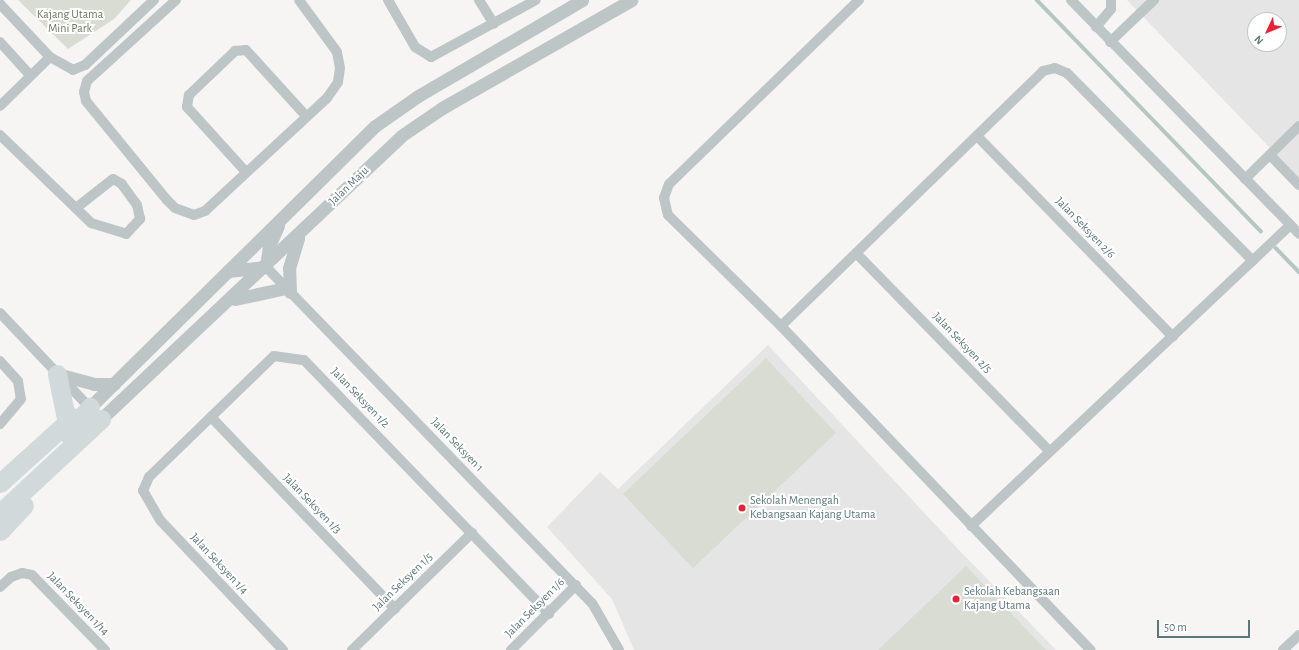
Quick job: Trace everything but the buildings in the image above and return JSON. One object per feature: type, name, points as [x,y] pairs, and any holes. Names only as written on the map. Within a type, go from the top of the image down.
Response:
[{"type":"highway","points":[[57,374],[67,423]]},
{"type":"highway","points":[[0,483],[79,411],[96,413]]},
{"type":"highway","points":[[0,531],[96,413]]},
{"type":"highway","points":[[0,499],[83,419],[96,413]]},
{"type":"highway","points":[[0,513],[64,454]]},
{"type":"street","points":[[0,4],[50,57],[73,70],[85,65],[154,0]]},
{"type":"street","points":[[176,0],[87,81],[86,101],[167,200],[183,213],[194,215],[205,210],[327,98],[338,82],[340,68],[337,52],[299,0]]},
{"type":"street","points":[[388,0],[414,47],[431,57],[536,0]]},
{"type":"street","points":[[479,0],[494,24]]},
{"type":"street","name":"Jalan Maju","points":[[96,413],[114,384],[281,218],[396,110],[582,0]]},
{"type":"street","name":"Jalan Maju","points":[[96,413],[230,301],[401,136],[442,108],[631,0]]},
{"type":"street","points":[[859,0],[669,184],[664,198],[668,215],[781,326],[1091,650]]},
{"type":"street","points":[[1071,0],[1110,42],[1299,234]]},
{"type":"street","points":[[1096,27],[1111,9],[1111,0]]},
{"type":"street","points":[[1110,42],[1154,0]]},
{"type":"street","points":[[0,42],[30,76]]},
{"type":"street","points":[[246,172],[187,107],[190,96],[235,51],[246,50],[306,116]]},
{"type":"street","points":[[0,106],[50,57]]},
{"type":"street","points":[[781,326],[978,137],[1042,72],[1055,68],[1068,73],[1253,261]]},
{"type":"street","points":[[1245,179],[1299,126]]},
{"type":"street","points":[[0,135],[91,223],[126,234],[140,219],[138,205],[122,184],[113,179],[76,208]]},
{"type":"street","name":"Jalan Seksyen 2/6","points":[[978,137],[1173,337]]},
{"type":"street","points":[[1270,155],[1299,185]]},
{"type":"street","points":[[228,271],[266,267],[269,246],[281,218]]},
{"type":"street","points":[[971,526],[1048,450],[1173,337],[1290,225]]},
{"type":"street","points":[[230,301],[258,292],[288,290],[289,268],[299,234]]},
{"type":"street","name":"Jalan Seksyen 2/5","points":[[857,254],[1048,450]]},
{"type":"street","name":"Jalan Seksyen 1","points":[[266,267],[576,585],[602,617],[619,650]]},
{"type":"street","points":[[0,313],[96,413]]},
{"type":"street","name":"Jalan Seksyen 1/2","points":[[144,491],[148,476],[274,356],[304,360],[549,614]]},
{"type":"street","points":[[0,361],[18,381],[21,399],[0,424]]},
{"type":"street","points":[[57,374],[94,384],[114,384]]},
{"type":"street","name":"Jalan Seksyen 1/3","points":[[211,417],[394,609]]},
{"type":"street","name":"Jalan Seksyen 1/4","points":[[144,491],[160,520],[283,650]]},
{"type":"street","name":"Jalan Seksyen 1/5","points":[[352,650],[472,533]]},
{"type":"street","name":"Jalan Seksyen 1/14","points":[[0,587],[11,576],[32,575],[104,650]]},
{"type":"street","name":"Jalan Seksyen 1/6","points":[[511,650],[549,614],[576,585]]},
{"type":"street","points":[[1283,650],[1299,635]]},
{"type":"shaded area","points":[[1127,0],[1299,0],[1299,178]]},
{"type":"shaded area","name":"Sekolah Menengah Kebangsaan Kajang Utama","points":[[768,345],[957,548],[1056,650],[634,650],[612,599],[547,527],[600,472],[618,489]]},
{"type":"green space","name":"Kajang Utama Mini Park","points":[[18,0],[131,0],[114,19],[68,49]]},
{"type":"green space","points":[[766,358],[836,433],[693,568],[623,494]]},
{"type":"green space","name":"Sekolah Kebangsaan Kajang Utama","points":[[966,566],[1046,650],[878,650]]},
{"type":"waterway","points":[[1037,0],[1261,231]]},
{"type":"waterway","points":[[1276,248],[1299,272]]},
{"type":"place","name":"Sekolah Menengah Kebangsaan Kajang Utama","points":[[742,508]]},
{"type":"place","name":"Sekolah Kebangsaan Kajang Utama","points":[[956,599]]}]
